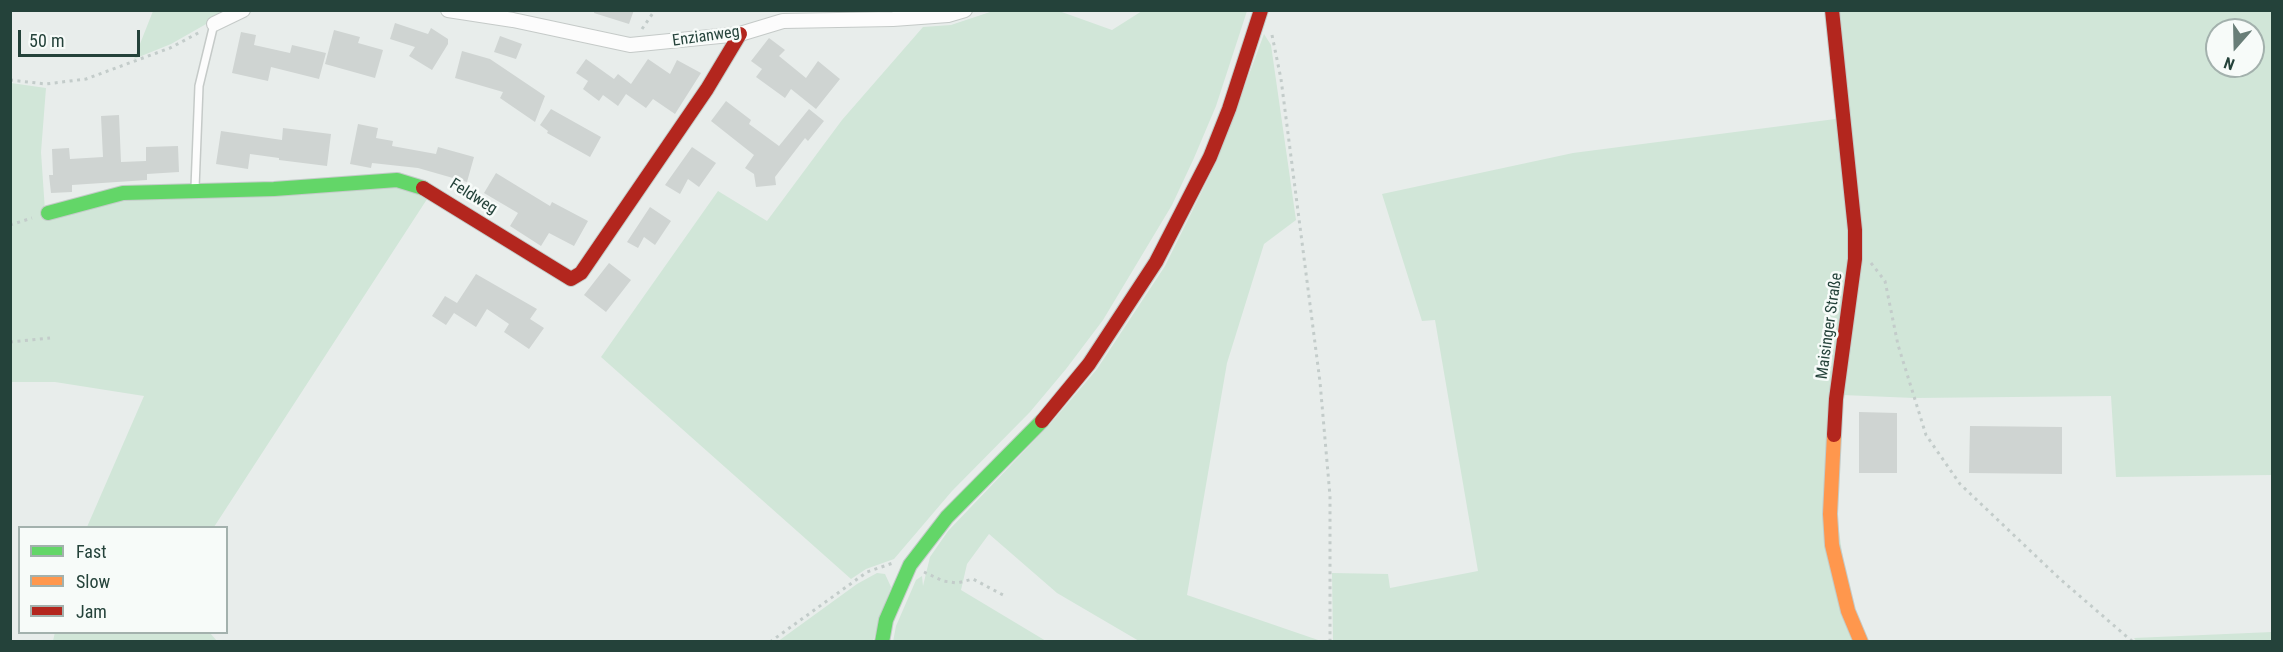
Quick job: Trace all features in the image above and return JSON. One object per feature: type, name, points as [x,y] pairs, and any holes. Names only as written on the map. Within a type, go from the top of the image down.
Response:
[{"type":"street","points":[[214,24],[243,10]]},
{"type":"street","name":"Enzianweg","points":[[448,10],[513,20],[630,45],[740,34],[783,21],[893,19],[948,15],[965,10]]},
{"type":"street","name":"Maisinger Straße","points":[[1832,10],[1855,230],[1855,259],[1836,399],[1830,504],[1832,545],[1848,611],[1861,642]]},
{"type":"street","points":[[882,642],[886,620],[903,564],[1044,419],[1089,364],[1162,252],[1210,157],[1229,109],[1260,15]]},
{"type":"street","name":"Feldweg","points":[[48,213],[123,194],[274,189],[397,180],[430,190],[571,279],[581,273],[707,89],[740,34]]},
{"type":"lane","points":[[195,191],[199,87],[214,24]]},
{"type":"path","points":[[1260,15],[1276,45],[1320,382],[1330,496],[1330,642]]},
{"type":"path","points":[[10,80],[46,84],[86,79],[170,48],[214,24]]},
{"type":"path","points":[[10,225],[48,213]]},
{"type":"path","points":[[1855,259],[1871,263],[1885,281],[1898,345],[1926,435],[1960,484],[2060,579],[2133,642]]},
{"type":"path","points":[[10,342],[51,338]]},
{"type":"path","points":[[771,642],[867,572],[903,564],[943,581],[957,583],[973,579],[1003,595]]},
{"type":"green space","points":[[153,11],[221,11],[215,19],[171,44],[134,59]]},
{"type":"green space","points":[[993,11],[1059,11],[1112,30],[1142,11],[1247,11],[1216,106],[1194,158],[1172,205],[1103,320],[1030,412],[952,491],[894,559],[866,569],[851,579],[601,357],[718,191],[767,221],[842,120],[923,27],[951,25]]},
{"type":"green space","points":[[1838,11],[2272,11],[2272,475],[2116,477],[2111,396],[1914,398],[1842,395],[1826,442],[1855,641],[1333,641],[1332,573],[1388,574],[1390,588],[1478,571],[1435,320],[1422,321],[1382,194],[1573,153],[1843,118]]},
{"type":"green space","points":[[1264,34],[1271,45],[1296,220],[1264,244],[1227,363],[1187,595],[1321,641],[1139,641],[1057,593],[989,534],[967,564],[961,590],[1046,641],[893,642],[896,626],[916,580],[922,576],[923,586],[930,557],[948,531],[1051,423],[1097,369],[1165,266],[1217,161]]},
{"type":"green space","points":[[11,83],[46,88],[41,152],[45,211],[123,197],[397,183],[431,193],[215,526],[87,526],[144,396],[55,382],[11,382]]},
{"type":"green space","points":[[877,573],[885,574],[891,587],[873,641],[777,642],[857,584]]},
{"type":"green space","points":[[2272,632],[2272,642],[2137,642],[2134,638]]},
{"type":"green space","points":[[55,634],[211,634],[217,641],[53,641]]},
{"type":"building","points":[[595,10],[634,10],[629,24],[594,13]]},
{"type":"building","points":[[395,23],[428,34],[431,28],[448,39],[448,44],[432,70],[409,56],[415,47],[390,39]]},
{"type":"building","points":[[334,30],[360,37],[358,43],[383,50],[375,78],[325,64]]},
{"type":"building","points":[[241,32],[256,35],[254,45],[290,53],[292,45],[326,53],[319,79],[271,67],[268,81],[232,73]]},
{"type":"building","points":[[500,36],[522,44],[516,59],[494,52]]},
{"type":"building","points":[[769,38],[785,50],[779,56],[806,78],[818,61],[840,79],[816,109],[791,89],[785,98],[756,77],[762,69],[751,61]]},
{"type":"building","points":[[462,51],[490,59],[545,96],[535,122],[500,98],[503,92],[455,78]]},
{"type":"building","points":[[586,59],[614,79],[618,74],[631,84],[648,59],[670,74],[677,60],[701,73],[675,114],[653,99],[646,108],[626,94],[618,106],[603,95],[599,101],[583,89],[588,81],[576,73]]},
{"type":"building","points":[[726,101],[751,120],[749,124],[779,146],[809,109],[824,121],[808,141],[805,138],[775,177],[776,185],[756,187],[754,174],[745,168],[754,155],[711,121]]},
{"type":"building","points":[[551,109],[601,137],[590,157],[547,133],[548,131],[540,125]]},
{"type":"building","points":[[119,115],[121,162],[146,161],[146,147],[178,146],[179,172],[147,174],[147,180],[72,185],[72,192],[51,193],[49,175],[53,175],[52,149],[69,148],[70,159],[103,157],[101,116]]},
{"type":"building","points":[[358,124],[378,128],[376,138],[393,141],[392,146],[436,154],[438,147],[474,157],[467,182],[418,168],[372,163],[371,168],[350,164]]},
{"type":"building","points":[[283,128],[331,134],[327,166],[250,154],[248,169],[216,164],[221,131],[282,140]]},
{"type":"building","points":[[692,147],[716,163],[699,187],[688,179],[680,194],[665,185]]},
{"type":"building","points":[[496,173],[550,206],[552,202],[588,221],[574,246],[549,233],[541,246],[510,226],[518,213],[484,193]]},
{"type":"building","points":[[650,207],[671,221],[655,245],[644,237],[638,248],[627,242]]},
{"type":"building","points":[[609,263],[631,280],[606,312],[584,295]]},
{"type":"building","points":[[476,274],[537,309],[530,319],[544,328],[529,349],[504,332],[509,324],[487,309],[476,327],[454,313],[446,325],[432,316],[445,296],[457,303]]},
{"type":"building","points":[[1859,412],[1897,413],[1897,473],[1859,473]]},
{"type":"building","points":[[1970,426],[2062,427],[2062,474],[1969,473]]},
{"type":"traffic: fast","points":[[48,213],[123,193],[274,189],[397,180],[423,188]]},
{"type":"traffic: fast","points":[[882,642],[886,620],[910,565],[947,517],[1042,421]]},
{"type":"traffic: slow","points":[[1834,435],[1830,514],[1832,545],[1848,611],[1861,642]]},
{"type":"traffic: jam","points":[[1042,421],[1089,364],[1156,262],[1210,157],[1229,109],[1261,10]]},
{"type":"traffic: jam","points":[[1832,10],[1855,230],[1855,259],[1836,399],[1834,435]]},
{"type":"traffic: jam","points":[[423,188],[571,279],[581,273],[707,89],[740,34]]}]
